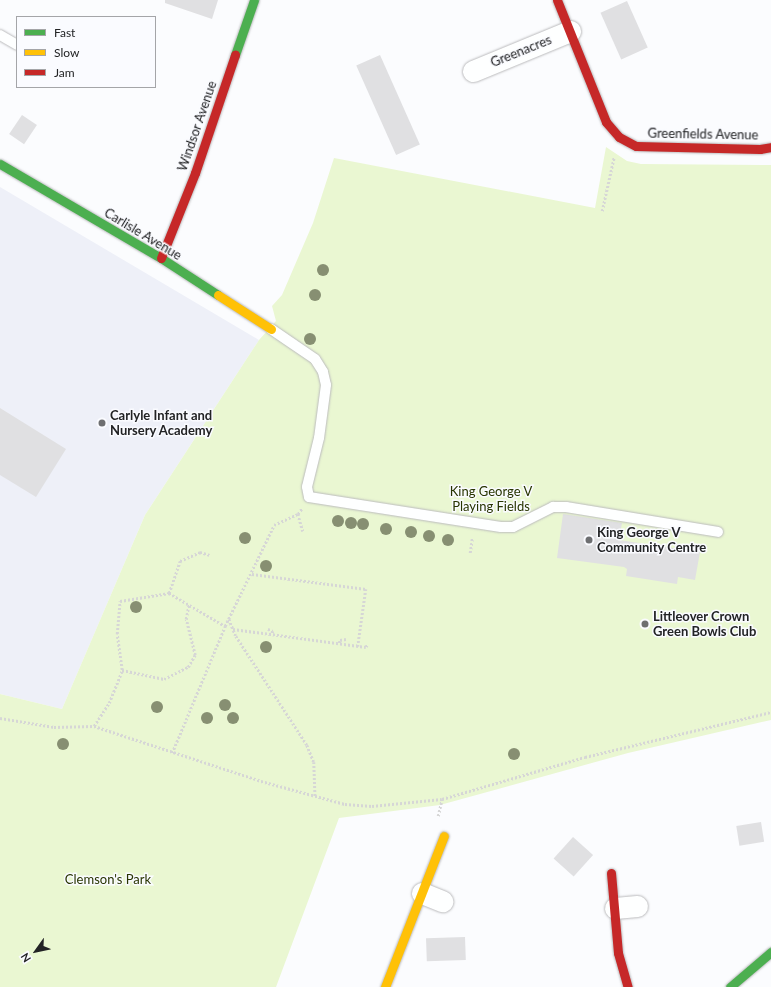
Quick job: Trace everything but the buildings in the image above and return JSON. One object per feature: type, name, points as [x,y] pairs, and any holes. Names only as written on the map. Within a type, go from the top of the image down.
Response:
[{"type":"street","name":"Windsor Avenue","points":[[161,258],[195,173],[254,0]]},
{"type":"street","name":"Greenfields Avenue","points":[[557,0],[606,122],[619,137],[636,146],[760,150],[771,147]]},
{"type":"street","name":"Greenacres","points":[[472,71],[570,31]]},
{"type":"street","name":"Carlisle Avenue","points":[[0,164],[161,258],[271,329]]},
{"type":"street","points":[[385,987],[396,964],[444,836]]},
{"type":"street","points":[[611,873],[618,953],[628,987]]},
{"type":"street","points":[[422,893],[442,901]]},
{"type":"street","points":[[615,908],[637,906]]},
{"type":"street","points":[[730,987],[771,952]]},
{"type":"lane","points":[[0,35],[16,43]]},
{"type":"lane","points":[[271,329],[315,359],[324,379],[326,398],[307,488],[309,497],[501,527],[513,527],[553,507],[566,507],[718,532]]},
{"type":"path","points":[[602,211],[619,137]]},
{"type":"path","points":[[172,753],[225,626],[252,574],[274,525],[298,514],[309,497]]},
{"type":"path","points":[[298,514],[303,531]]},
{"type":"path","points":[[168,593],[180,561],[200,552],[210,555]]},
{"type":"path","points":[[252,574],[366,589],[358,646]]},
{"type":"path","points":[[94,726],[109,703],[122,670],[118,634],[120,601],[168,593],[190,604],[225,626]]},
{"type":"path","points":[[122,670],[164,679],[188,667],[195,655],[187,626],[186,611],[190,604]]},
{"type":"path","points":[[229,619],[233,629],[307,744],[314,762],[315,796]]},
{"type":"path","points":[[233,629],[366,647],[367,644]]},
{"type":"path","points":[[268,629],[273,631],[272,634]]},
{"type":"path","points":[[340,643],[340,640],[346,639]]},
{"type":"path","points":[[0,718],[54,727],[94,726],[172,753],[315,796],[345,804],[372,806],[442,799],[585,757],[771,712]]},
{"type":"shaded area","name":"Carlyle Infant and Nursery Academy","points":[[0,187],[259,340],[145,515],[62,709],[0,694]]},
{"type":"green space","name":"King George V Playing Fields","points":[[606,147],[627,161],[641,164],[771,165],[771,720],[628,753],[440,805],[339,818],[276,987],[0,987],[0,694],[62,709],[145,515],[259,340],[276,321],[272,306],[282,295],[313,223],[334,158],[595,208]]},
{"type":"traffic: fast","points":[[235,55],[254,0]]},
{"type":"traffic: fast","points":[[0,164],[161,258],[218,295]]},
{"type":"traffic: fast","points":[[730,987],[771,952]]},
{"type":"traffic: slow","points":[[218,295],[271,329]]},
{"type":"traffic: slow","points":[[385,987],[444,836]]},
{"type":"traffic: jam","points":[[557,0],[606,122],[619,137],[636,146],[760,149],[771,147]]},
{"type":"traffic: jam","points":[[161,258],[195,173],[235,55]]},
{"type":"traffic: jam","points":[[611,873],[618,953],[628,987]]},
{"type":"place","name":"Carlyle Infant and Nursery Academy","points":[[102,423]]},
{"type":"place","name":"King George V Community Centre","points":[[589,540]]},
{"type":"place","name":"Littleover Crown Green Bowls Club","points":[[645,624]]},
{"type":"park label","name":"Clemson's Park","points":[[108,879]]}]
